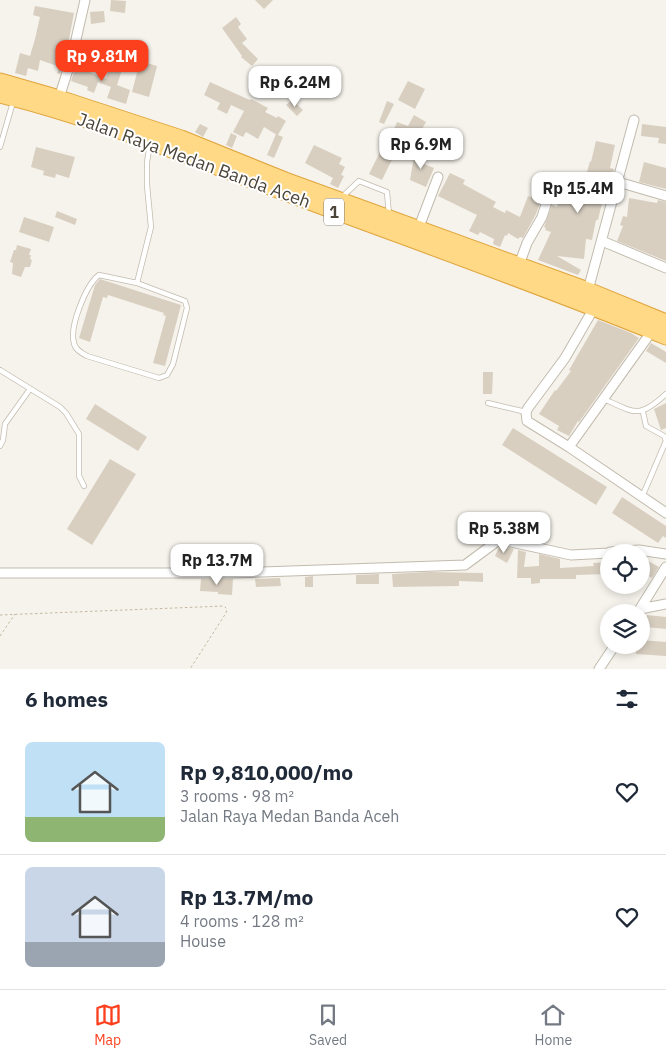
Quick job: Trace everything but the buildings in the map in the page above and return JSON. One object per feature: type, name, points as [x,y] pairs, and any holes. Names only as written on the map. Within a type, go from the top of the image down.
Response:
[{"type":"highway","name":"Jalan Raya Medan Banda Aceh","points":[[0,81],[59,98],[181,138],[283,186],[340,199],[389,216],[418,227],[461,251],[519,266],[588,290],[666,322]]},
{"type":"highway","name":"Jalan Raya Medan Banda Aceh","points":[[7,97],[81,118],[283,186],[461,251],[666,337]]},
{"type":"street","points":[[59,98],[72,57],[85,0]]},
{"type":"street","points":[[588,290],[634,120]]},
{"type":"street","points":[[418,227],[438,177]]},
{"type":"street","points":[[618,182],[666,196]]},
{"type":"street","points":[[519,266],[527,243],[542,217],[554,183]]},
{"type":"street","points":[[602,241],[666,268]]},
{"type":"street","points":[[594,308],[565,358],[530,404],[526,412],[527,421],[666,513]]},
{"type":"street","points":[[569,447],[652,331]]},
{"type":"street","points":[[0,573],[232,573],[465,565],[496,542],[502,540],[571,555],[600,553]]},
{"type":"street","points":[[650,552],[666,554]]},
{"type":"street","points":[[643,604],[666,568]]},
{"type":"street","points":[[650,608],[666,604]]},
{"type":"street","points":[[599,669],[610,654]]},
{"type":"lane","points":[[0,147],[7,97]]},
{"type":"lane","points":[[138,283],[151,227],[147,185],[147,162],[150,141]]},
{"type":"lane","points":[[340,199],[356,182],[361,181],[387,192],[389,216]]},
{"type":"lane","points":[[99,275],[138,283],[182,299],[186,304],[187,308],[173,364],[171,370],[164,377],[159,378],[87,356],[78,352],[74,345],[73,336],[82,301],[94,279],[99,275]]},
{"type":"lane","points":[[0,370],[66,413],[79,434],[79,476],[84,486]]},
{"type":"lane","points":[[0,446],[3,440],[5,424],[30,389]]},
{"type":"lane","points":[[604,400],[634,412],[643,412],[666,394]]},
{"type":"lane","points":[[488,403],[526,412]]},
{"type":"lane","points":[[642,497],[666,441],[664,436],[646,426],[643,412]]},
{"type":"path","points":[[0,615],[224,606],[227,609],[226,613],[190,669]]},
{"type":"path","points":[[0,636],[15,614]]}]
